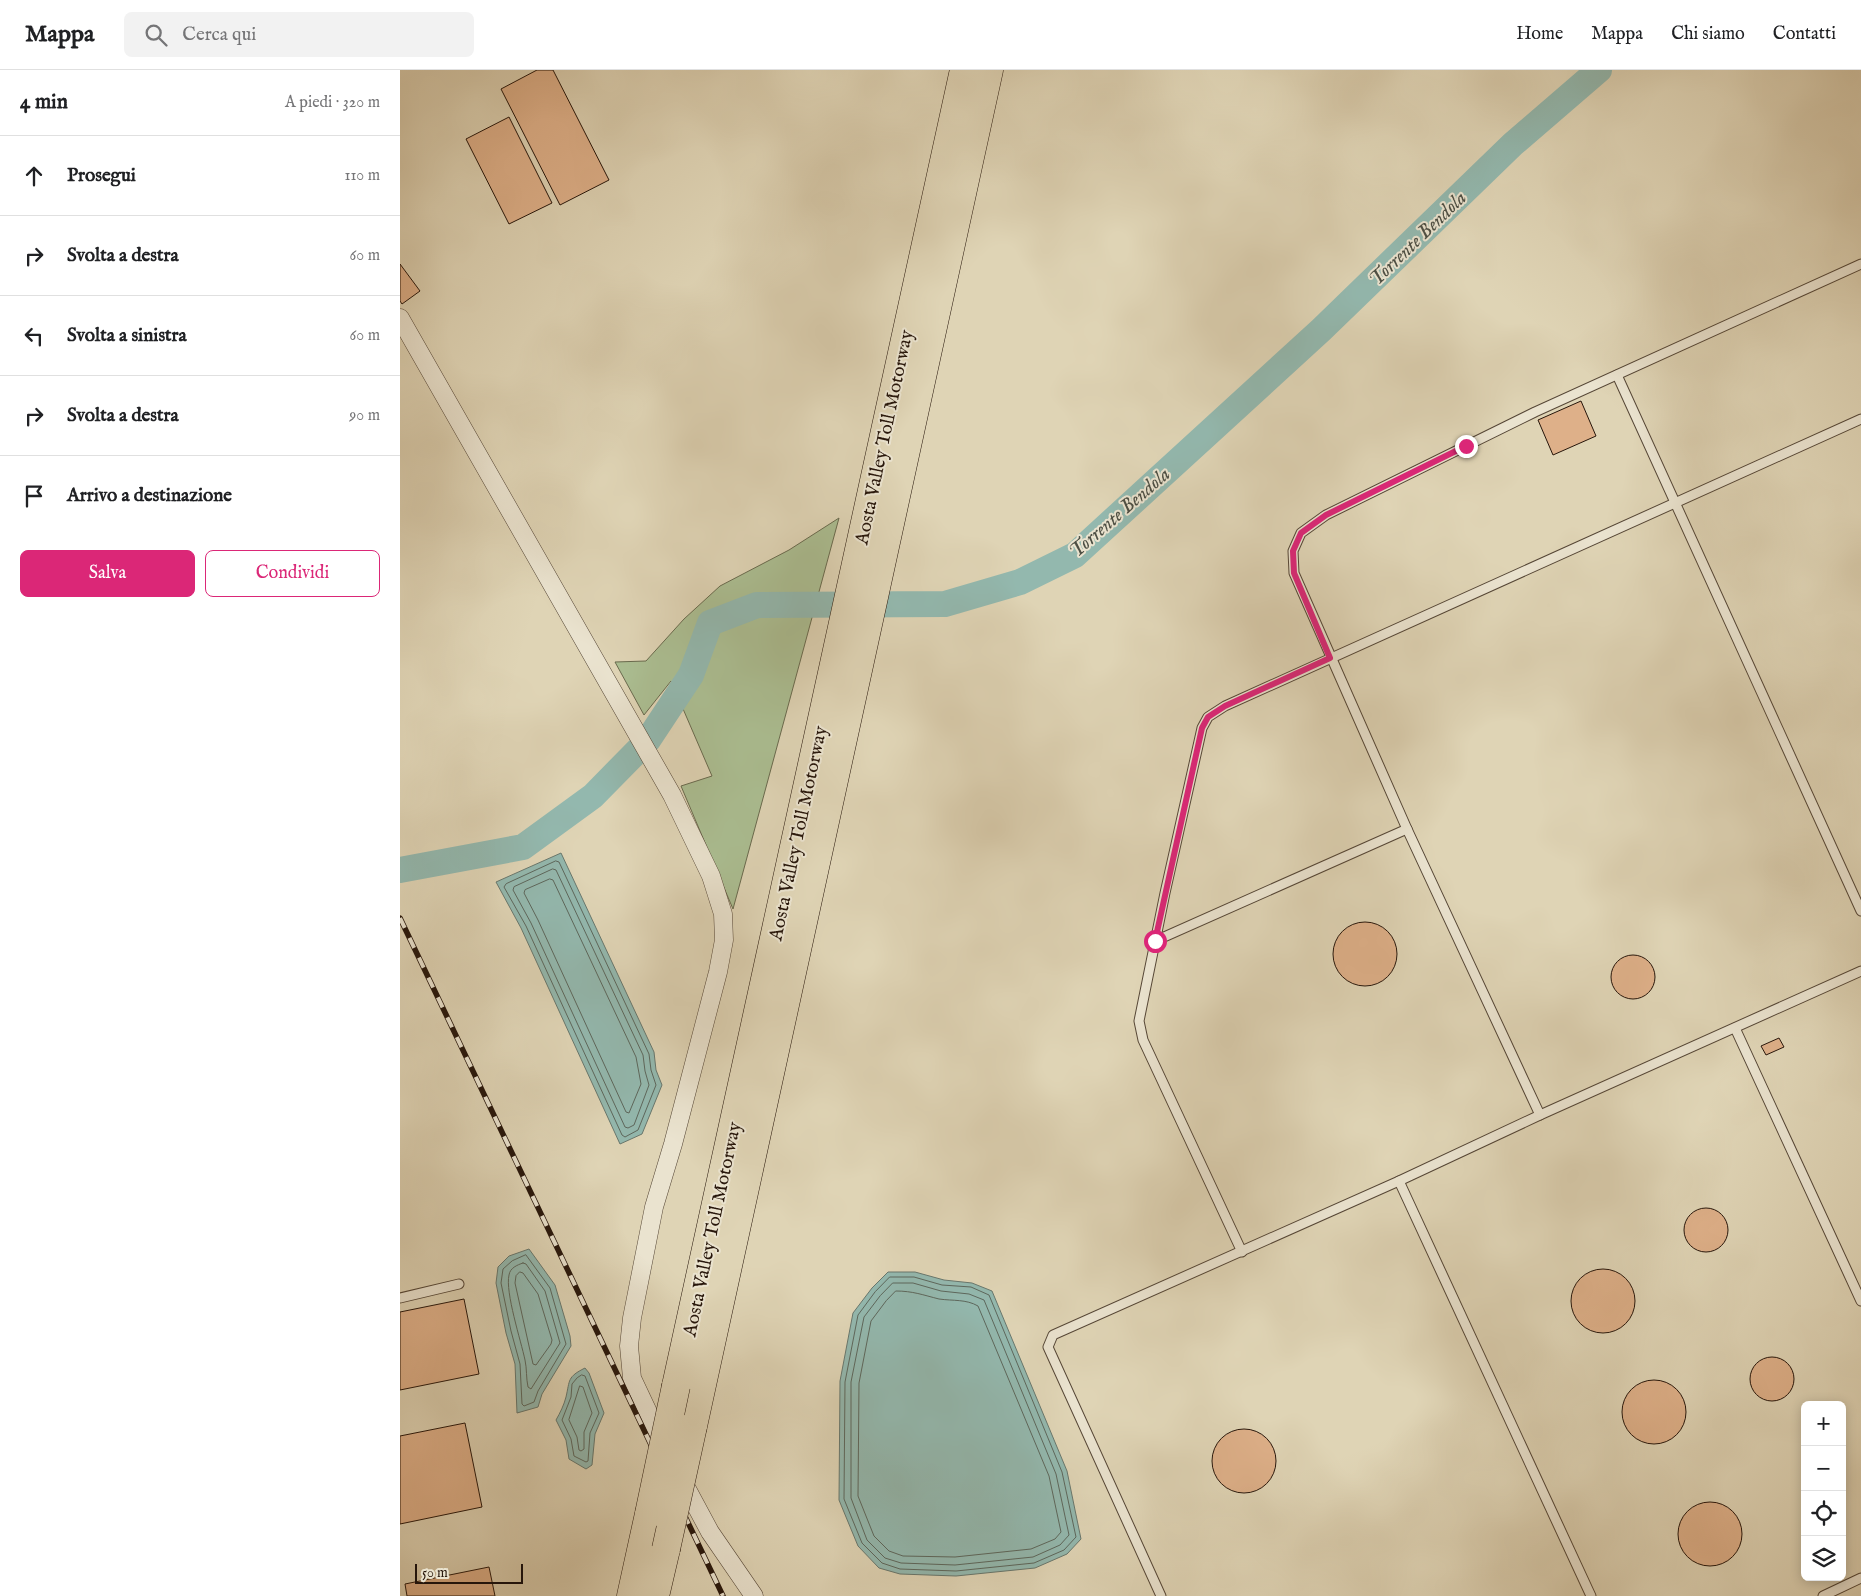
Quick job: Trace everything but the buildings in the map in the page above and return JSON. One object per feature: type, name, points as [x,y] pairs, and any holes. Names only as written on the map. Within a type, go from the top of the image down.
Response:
[{"type":"highway","name":"Aosta Valley Toll Motorway","points":[[878,519],[964,70]]},
{"type":"highway","name":"Aosta Valley Toll Motorway","points":[[655,1596],[693,1426],[859,606],[878,519],[988,70]]},
{"type":"highway","name":"Aosta Valley Toll Motorway","points":[[631,1596],[676,1386],[859,606]]},
{"type":"street","points":[[400,318],[672,795],[711,876],[723,914],[724,940],[718,972],[674,1144],[654,1207],[628,1346],[632,1378],[642,1401],[700,1515],[754,1596]]},
{"type":"lane","points":[[1540,1115],[1330,658],[1294,573],[1293,551],[1301,533],[1326,515],[1535,412],[1861,264]]},
{"type":"lane","points":[[1617,375],[1861,911]]},
{"type":"lane","points":[[1242,1252],[1143,1040],[1138,1021],[1202,728],[1208,717],[1225,706],[1330,658],[1861,419]]},
{"type":"lane","points":[[1155,941],[1407,829]]},
{"type":"lane","points":[[1161,1596],[1048,1347],[1054,1335],[1242,1252],[1540,1115],[1861,971]]},
{"type":"lane","points":[[1735,1028],[1861,1301]]},
{"type":"lane","points":[[1399,1181],[1590,1596]]},
{"type":"lane","points":[[400,1298],[459,1284]]},
{"type":"lane","points":[[1823,1596],[1861,1578]]},
{"type":"green space","points":[[839,518],[733,909],[681,786],[712,776],[671,681],[644,715],[615,662],[646,661],[684,619],[720,586],[789,550]]},
{"type":"water","points":[[561,853],[654,1052],[656,1070],[662,1085],[642,1134],[620,1144],[521,928],[496,882]]},
{"type":"water","points":[[529,1249],[555,1285],[570,1336],[571,1346],[542,1394],[538,1407],[517,1413],[515,1364],[506,1333],[496,1283],[498,1267],[509,1256]]},
{"type":"water","points":[[888,1272],[915,1272],[944,1280],[972,1283],[992,1291],[1067,1471],[1081,1539],[1067,1554],[1035,1568],[956,1576],[900,1574],[879,1568],[858,1546],[839,1500],[840,1381],[853,1313],[872,1288]]},
{"type":"water","points":[[585,1368],[589,1373],[604,1413],[595,1434],[592,1465],[586,1469],[569,1459],[566,1440],[556,1420],[564,1403],[570,1380],[575,1374]]},
{"type":"waterway","name":"Torrente Bendola","points":[[400,870],[523,847],[593,796],[648,740],[691,675],[710,623],[757,605],[945,604],[1020,582],[1075,555],[1321,330],[1513,144],[1599,70]]},
{"type":"railway","points":[[400,918],[723,1596]]},
{"type":"route","points":[[1155,941],[1202,728],[1208,717],[1225,706],[1330,658],[1294,573],[1293,551],[1301,533],[1326,515],[1466,446]]}]
